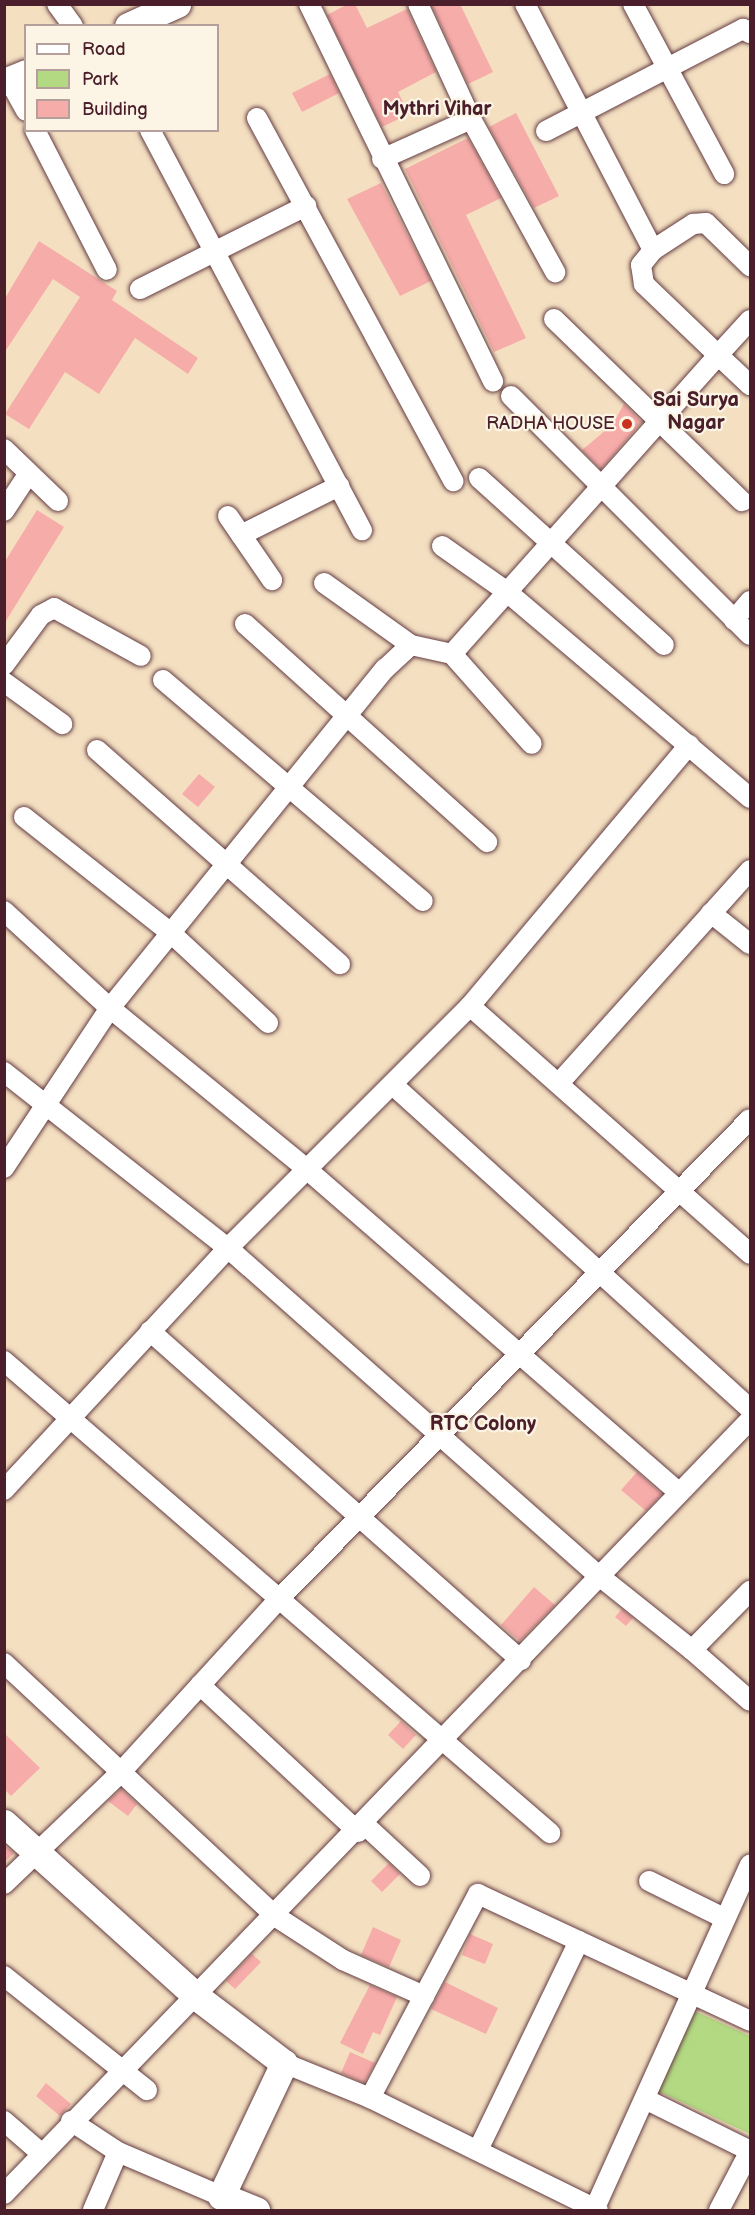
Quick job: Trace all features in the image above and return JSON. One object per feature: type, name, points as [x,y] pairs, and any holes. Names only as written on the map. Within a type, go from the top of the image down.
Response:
[{"type":"street","points":[[57,4],[72,24]]},
{"type":"street","points":[[132,24],[177,4]]},
{"type":"street","points":[[309,4],[382,159],[493,382]]},
{"type":"street","points":[[418,4],[471,119],[555,272]]},
{"type":"street","points":[[525,4],[584,112],[654,250]]},
{"type":"street","points":[[633,4],[724,174]]},
{"type":"street","points":[[546,131],[743,29],[750,33]]},
{"type":"street","points":[[13,78],[24,106]]},
{"type":"street","points":[[257,118],[453,481]]},
{"type":"street","points":[[382,159],[471,119]]},
{"type":"street","points":[[36,132],[107,270]]},
{"type":"street","points":[[151,132],[213,254],[362,530]]},
{"type":"street","points":[[140,289],[306,206]]},
{"type":"street","points":[[750,266],[706,223],[693,225],[654,250],[641,265],[644,284],[750,385]]},
{"type":"street","points":[[554,319],[742,501]]},
{"type":"street","points":[[452,654],[506,591],[600,489],[658,420],[750,320]]},
{"type":"street","points":[[511,396],[600,489],[750,635]]},
{"type":"street","points":[[4,449],[58,501]]},
{"type":"street","points":[[4,511],[29,473]]},
{"type":"street","points":[[479,478],[664,645]]},
{"type":"street","points":[[241,535],[339,486]]},
{"type":"street","points":[[228,516],[272,580]]},
{"type":"street","points":[[442,546],[506,591],[750,798]]},
{"type":"street","points":[[324,583],[411,645],[452,654],[532,744]]},
{"type":"street","points":[[734,620],[750,602]]},
{"type":"street","points":[[4,665],[41,615],[54,608],[141,656]]},
{"type":"street","points":[[245,624],[352,715],[487,842]]},
{"type":"street","points":[[4,1168],[110,1008],[292,791],[385,669],[411,645]]},
{"type":"street","points":[[163,680],[423,901]]},
{"type":"street","points":[[4,682],[62,724]]},
{"type":"street","points":[[4,1490],[228,1248],[309,1171],[470,1006],[689,745]]},
{"type":"street","points":[[97,750],[230,863],[340,964]]},
{"type":"street","points":[[24,817],[172,934],[268,1023]]},
{"type":"street","points":[[560,1082],[750,870]]},
{"type":"street","points":[[4,911],[110,1008],[309,1171],[517,1357],[680,1493]]},
{"type":"street","points":[[711,913],[750,944]]},
{"type":"street","points":[[470,1006],[681,1189],[750,1254]]},
{"type":"street","points":[[4,1072],[228,1248],[441,1431],[598,1575],[692,1650],[750,1701]]},
{"type":"street","points":[[393,1085],[604,1270],[750,1409]]},
{"type":"street","points":[[4,1884],[120,1773],[356,1518],[604,1270],[750,1119]]},
{"type":"street","points":[[150,1331],[356,1518],[521,1660]]},
{"type":"street","points":[[4,1361],[277,1601],[444,1740],[550,1833]]},
{"type":"street","points":[[4,2194],[121,2068],[197,1997],[521,1660],[598,1575],[750,1420]]},
{"type":"street","points":[[692,1650],[750,1591]]},
{"type":"street","points":[[4,1663],[275,1916],[343,1960],[424,1996]]},
{"type":"street","points":[[200,1685],[361,1828],[420,1876]]},
{"type":"street","points":[[4,1823],[197,1997],[284,2063],[370,2098],[596,2210],[693,1995],[724,1918],[750,1865]]},
{"type":"street","points":[[649,1881],[724,1918]]},
{"type":"street","points":[[370,2098],[478,1894],[750,2021]]},
{"type":"street","points":[[478,2150],[579,1941]]},
{"type":"street","points":[[4,1976],[147,2090]]},
{"type":"street","points":[[221,2196],[284,2063]]},
{"type":"street","points":[[645,2099],[750,2151],[719,2211]]},
{"type":"street","points":[[4,2121],[41,2153]]},
{"type":"street","points":[[71,2121],[118,2152],[256,2211]]},
{"type":"street","points":[[93,2211],[118,2152]]},
{"type":"green space","points":[[695,2011],[750,2036],[750,2134],[658,2091]]},
{"type":"building","points":[[348,4],[355,4],[367,28],[407,9],[436,72],[398,92],[409,114],[382,127],[327,15]]},
{"type":"building","points":[[431,4],[460,4],[493,72],[468,84]]},
{"type":"building","points":[[330,74],[339,93],[302,112],[292,93]]},
{"type":"building","points":[[516,113],[559,196],[534,208],[489,127]]},
{"type":"building","points":[[468,138],[501,198],[466,215],[526,338],[494,352],[405,169]]},
{"type":"building","points":[[381,183],[431,281],[400,296],[347,199]]},
{"type":"building","points":[[39,241],[117,291],[112,300],[198,358],[188,374],[135,338],[99,394],[65,372],[29,429],[5,414],[80,297],[53,279],[4,353],[4,300]]},
{"type":"building","points":[[624,404],[642,422],[601,469],[582,450],[612,425]]},
{"type":"building","points":[[37,510],[64,527],[4,624],[4,563]]},
{"type":"building","points":[[199,774],[215,787],[198,807],[182,794]]},
{"type":"building","points":[[637,1472],[662,1494],[646,1511],[621,1490]]},
{"type":"building","points":[[534,1587],[555,1605],[520,1641],[501,1625]]},
{"type":"building","points":[[622,1609],[633,1618],[626,1626],[615,1617]]},
{"type":"building","points":[[401,1721],[416,1735],[403,1749],[388,1735]]},
{"type":"building","points":[[4,1733],[40,1768],[11,1796],[4,1789]]},
{"type":"building","points":[[121,1789],[137,1804],[128,1816],[108,1801]]},
{"type":"building","points":[[4,1845],[14,1853],[4,1863]]},
{"type":"building","points":[[389,1863],[400,1874],[382,1892],[371,1881]]},
{"type":"building","points":[[373,1927],[401,1940],[389,1967],[361,1955]]},
{"type":"building","points":[[470,1934],[493,1944],[485,1964],[462,1955]]},
{"type":"building","points":[[252,1954],[261,1962],[235,1989],[226,1981]]},
{"type":"building","points":[[445,1982],[498,2008],[486,2034],[431,2009]]},
{"type":"building","points":[[370,1985],[397,1997],[380,2035],[373,2032],[363,2054],[340,2043]]},
{"type":"building","points":[[350,2052],[375,2063],[364,2083],[341,2073]]},
{"type":"building","points":[[46,2083],[71,2104],[60,2116],[36,2096]]},
{"type":"place","name":"RADHA HOUSE","points":[[627,424]]},
{"type":"district","name":"Mythri Vihar","points":[[437,109]]},
{"type":"district","name":"Sai Surya Nagar","points":[[696,412]]},
{"type":"district","name":"RTC Colony","points":[[483,1424]]}]
